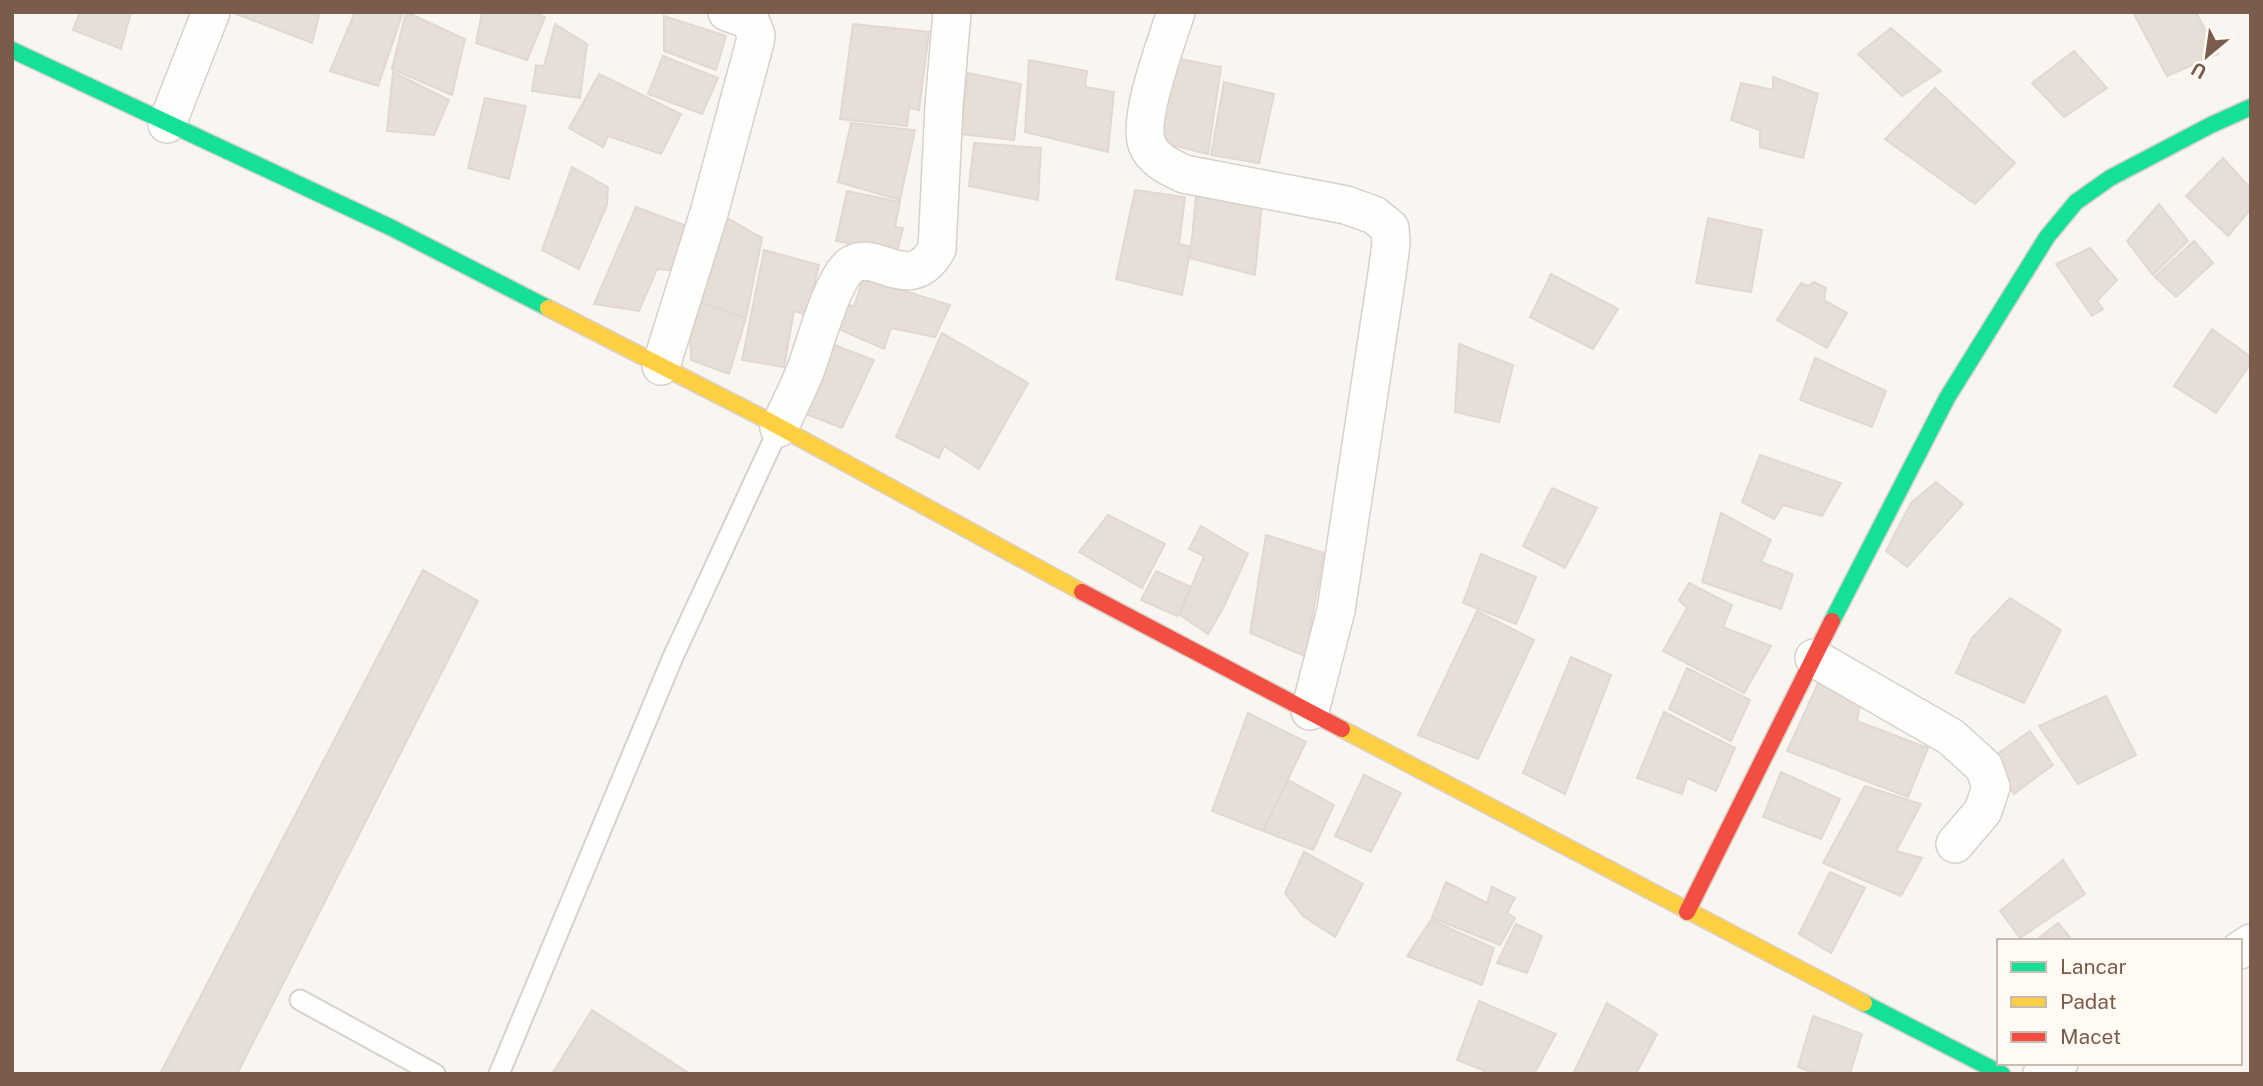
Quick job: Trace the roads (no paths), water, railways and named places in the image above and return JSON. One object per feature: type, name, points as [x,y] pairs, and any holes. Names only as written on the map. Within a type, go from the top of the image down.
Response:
[{"type":"street","points":[[167,124],[211,12]]},
{"type":"street","points":[[661,366],[709,213],[755,43],[756,35],[750,20],[727,12]]},
{"type":"street","points":[[779,429],[844,272],[853,264],[862,261],[894,269],[919,270],[930,261],[937,250],[952,12]]},
{"type":"street","points":[[1175,12],[1153,87],[1146,124],[1147,145],[1162,163],[1184,174],[1346,205],[1374,215],[1390,228],[1387,274],[1336,610],[1310,711]]},
{"type":"street","points":[[12,50],[392,228],[765,419],[1032,566],[1687,912],[2001,1074]]},
{"type":"street","points":[[1687,912],[1947,398],[2047,237],[2076,202],[2110,178],[2211,124],[2251,107]]},
{"type":"street","points":[[1814,657],[1951,737],[1984,767],[1991,787],[1983,811],[1955,844]]},
{"type":"lane","points":[[499,1074],[674,657],[779,429]]},
{"type":"lane","points":[[300,1000],[435,1074]]}]
